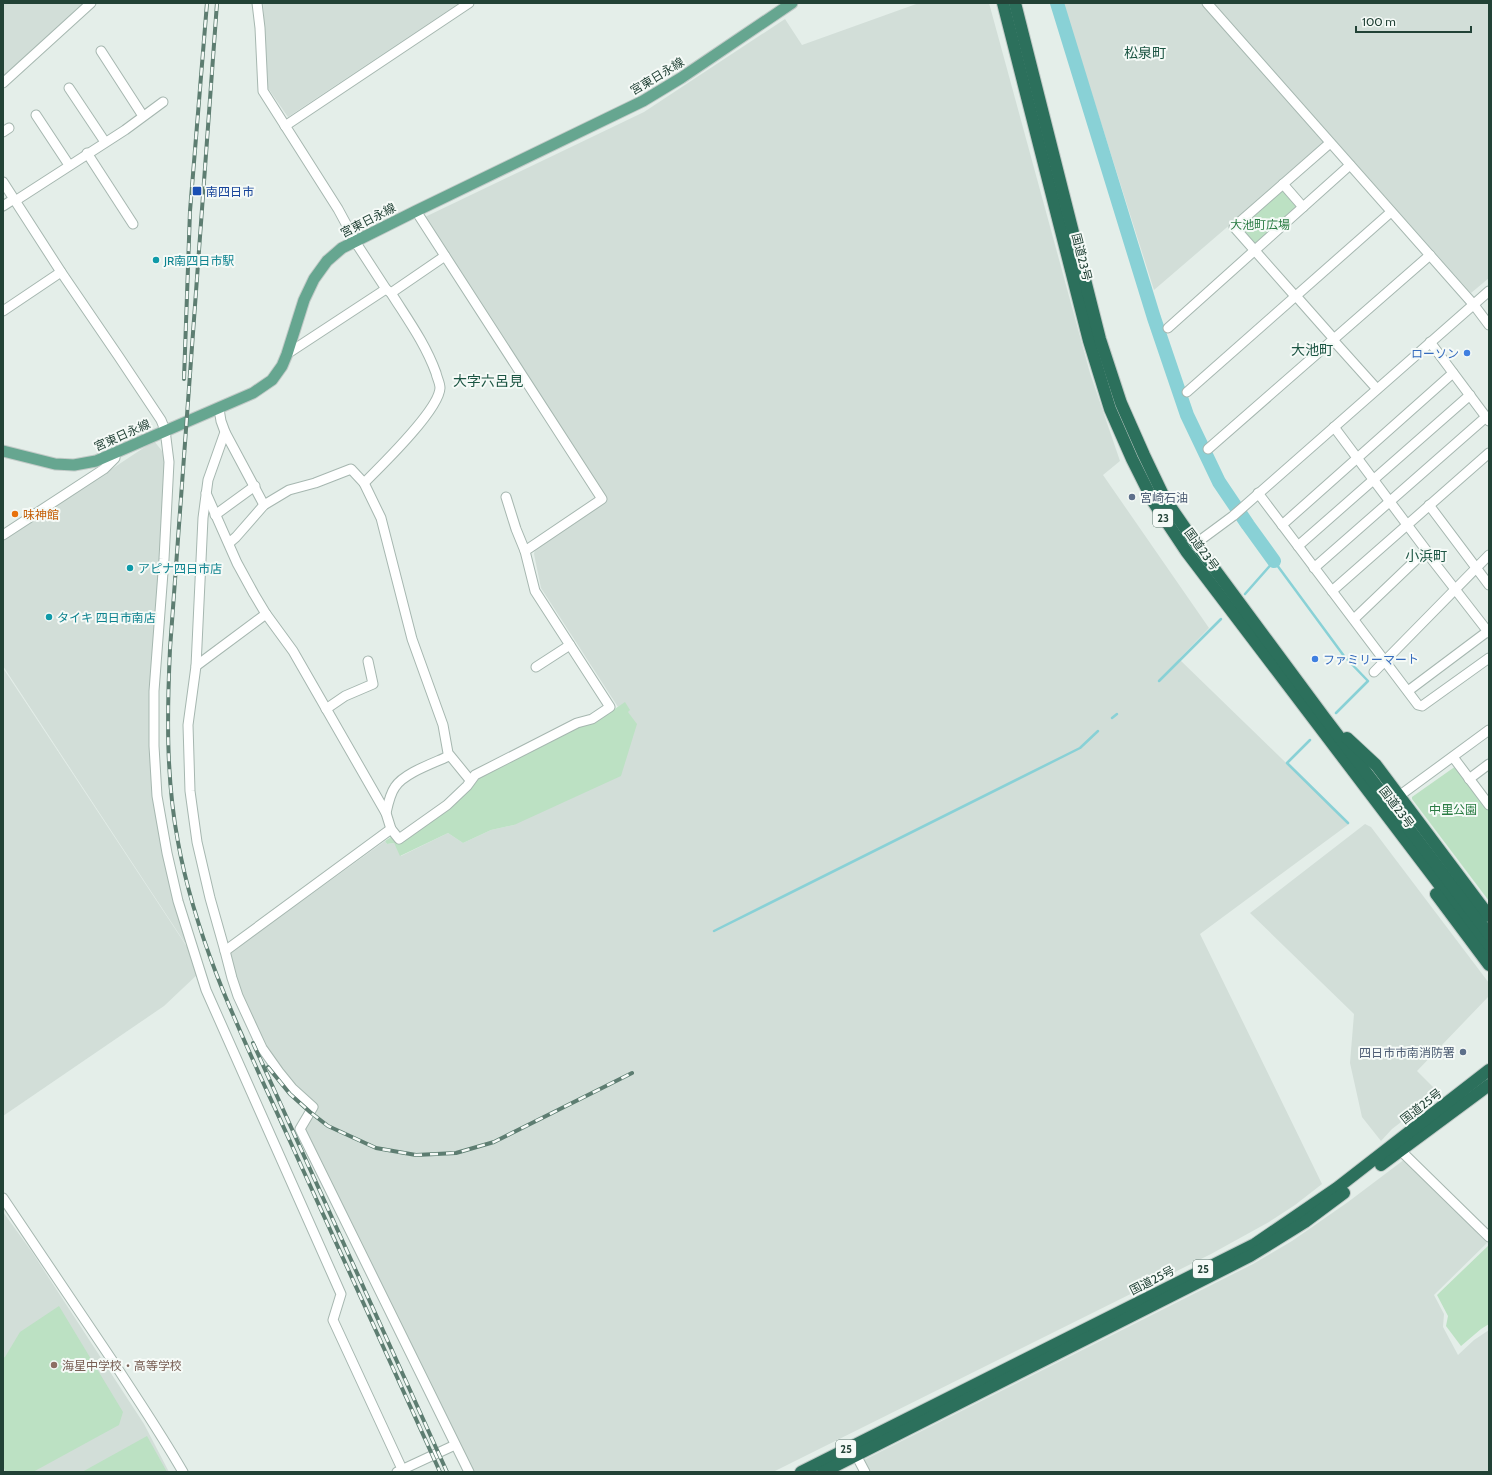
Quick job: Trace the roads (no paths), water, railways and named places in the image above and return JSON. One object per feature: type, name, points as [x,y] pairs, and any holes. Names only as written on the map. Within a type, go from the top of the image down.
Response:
[{"type":"highway","name":"国道23号","points":[[1002,3],[1089,341],[1110,409],[1132,459],[1154,503],[1191,548],[1320,720],[1489,950]]},
{"type":"highway","name":"国道23号","points":[[1015,3],[1100,339],[1121,403],[1165,499],[1191,548]]},
{"type":"highway","name":"国道23号","points":[[1320,720],[1489,934]]},
{"type":"highway","points":[[1320,720],[1376,765],[1489,916]]},
{"type":"highway","points":[[1320,720],[1375,814],[1489,965]]},
{"type":"highway","name":"国道25号","points":[[801,1472],[1255,1244],[1337,1188],[1489,1070]]},
{"type":"highway","name":"国道25号","points":[[823,1472],[1250,1256],[1305,1222],[1489,1085]]},
{"type":"main road","name":"宮東日永線","points":[[3,451],[55,464],[74,464],[96,461],[115,454],[165,430],[244,398],[266,385],[277,373],[288,354],[304,300],[314,279],[320,269],[334,254],[356,240],[643,101],[681,78],[792,3]]},
{"type":"street","points":[[3,83],[91,3]]},
{"type":"street","points":[[257,3],[260,28],[263,91],[338,209],[358,246],[430,355],[440,386],[439,395],[419,424],[393,454],[364,483]]},
{"type":"street","points":[[285,126],[469,3]]},
{"type":"street","points":[[1208,3],[1474,305],[1489,325]]},
{"type":"street","points":[[101,51],[143,116]]},
{"type":"street","points":[[69,88],[105,142]]},
{"type":"street","points":[[3,206],[15,200],[87,154],[163,102]]},
{"type":"street","points":[[36,115],[69,165]]},
{"type":"street","points":[[1330,142],[1234,227],[1377,389]]},
{"type":"street","points":[[87,154],[133,224]]},
{"type":"street","points":[[1168,328],[1350,166]]},
{"type":"street","points":[[3,182],[61,272],[161,420],[165,430],[169,462],[164,559],[154,691],[154,746],[157,796],[176,894],[190,944],[206,990],[341,1294],[333,1320],[399,1471],[455,1444]]},
{"type":"street","points":[[1283,184],[1303,207]]},
{"type":"street","points":[[416,211],[602,499],[525,551]]},
{"type":"street","points":[[1187,392],[1391,212]]},
{"type":"street","points":[[1208,449],[1430,255]]},
{"type":"street","points":[[288,354],[445,256]]},
{"type":"street","points":[[3,311],[61,272]]},
{"type":"street","points":[[1191,548],[1233,516],[1430,342],[1489,292]]},
{"type":"street","points":[[1314,568],[1390,501],[1488,419],[1430,342]]},
{"type":"street","points":[[1282,524],[1453,373]]},
{"type":"street","points":[[1298,546],[1470,395]]},
{"type":"street","points":[[219,409],[225,432],[264,506]]},
{"type":"street","points":[[1334,427],[1489,632],[1408,691]]},
{"type":"street","points":[[225,432],[211,467],[202,518],[196,666],[188,725],[188,763],[193,823],[208,891],[232,978],[262,1048],[297,1094],[313,1107],[300,1129],[469,1472]]},
{"type":"street","points":[[1332,591],[1489,453]]},
{"type":"street","points":[[3,535],[104,469],[115,458],[115,454]]},
{"type":"street","points":[[228,543],[236,537],[264,506],[289,490],[315,483],[351,469],[364,483],[381,518],[412,639],[443,725],[449,756],[470,780]]},
{"type":"street","points":[[215,515],[254,486]]},
{"type":"street","points":[[206,493],[237,563],[266,614],[293,651],[386,813],[391,829],[399,839],[447,805],[467,786],[475,775],[577,723],[592,719],[610,707],[535,591],[525,551],[516,530],[506,497]]},
{"type":"street","points":[[1258,493],[1418,705],[1422,706],[1489,658]]},
{"type":"street","points":[[1429,506],[1489,583]]},
{"type":"street","points":[[1354,619],[1421,555],[1428,552]]},
{"type":"street","points":[[1374,672],[1489,555]]},
{"type":"street","points":[[196,666],[266,614]]},
{"type":"street","points":[[536,667],[570,645]]},
{"type":"street","points":[[326,708],[345,696],[373,684],[368,661]]},
{"type":"street","points":[[1399,796],[1489,730]]},
{"type":"street","points":[[386,813],[396,786],[402,779],[449,756]]},
{"type":"street","points":[[1453,757],[1489,805]]},
{"type":"street","points":[[1469,779],[1489,764]]},
{"type":"street","points":[[225,950],[391,829]]},
{"type":"street","points":[[1400,1150],[1489,1237]]},
{"type":"street","points":[[3,1198],[69,1296],[183,1472]]},
{"type":"street","points":[[856,1455],[865,1472]]},
{"type":"waterway","points":[[1057,3],[1154,318],[1187,415],[1219,482],[1274,561]]},
{"type":"waterway","points":[[1245,594],[1274,561],[1344,656],[1368,681],[1336,713]]},
{"type":"waterway","points":[[1159,681],[1221,619]]},
{"type":"waterway","points":[[1112,718],[1117,714]]},
{"type":"waterway","points":[[714,931],[1080,748],[1098,731]]},
{"type":"waterway","points":[[1310,740],[1287,763],[1348,823]]},
{"type":"railway","points":[[184,379],[190,211],[207,3]]},
{"type":"railway","points":[[217,3],[170,649],[168,746],[174,818],[186,881],[197,919],[224,994],[440,1472]]},
{"type":"railway","points":[[253,1043],[447,1472]]},
{"type":"railway","points":[[268,1067],[290,1094],[328,1126],[376,1148],[416,1155],[456,1153],[494,1142],[632,1073]]},
{"type":"place","name":"南四日市","points":[[197,191]]},
{"type":"place","name":"JR南四日市駅","points":[[156,260]]},
{"type":"place","name":"ローソン","points":[[1467,353]]},
{"type":"place","name":"宮崎石油","points":[[1132,497]]},
{"type":"place","name":"味神館","points":[[15,514]]},
{"type":"place","name":"アピナ四日市店","points":[[130,568]]},
{"type":"place","name":"タイキ 四日市南店","points":[[49,617]]},
{"type":"place","name":"ファミリーマート","points":[[1315,659]]},
{"type":"place","name":"四日市市南消防署","points":[[1463,1052]]},
{"type":"place","name":"海星中学校・高等学校","points":[[54,1365]]},
{"type":"district","name":"松泉町","points":[[1145,53]]},
{"type":"district","name":"大池町","points":[[1312,350]]},
{"type":"district","name":"大字六呂見","points":[[488,381]]},
{"type":"district","name":"小浜町","points":[[1426,556]]},
{"type":"park label","name":"大池町広場","points":[[1260,224]]},
{"type":"park label","name":"中里公園","points":[[1453,809]]}]
